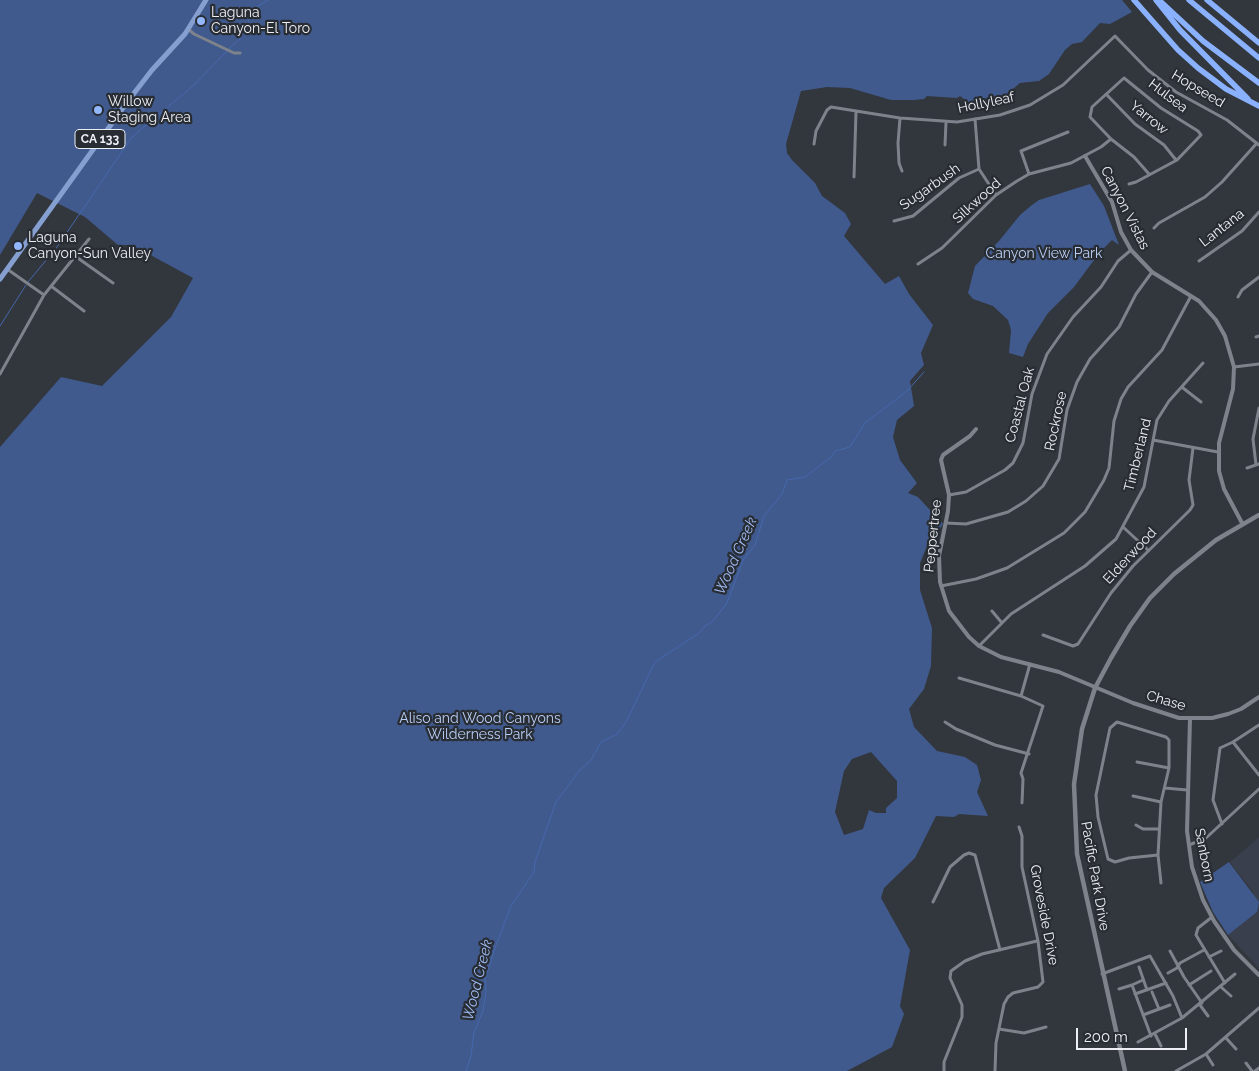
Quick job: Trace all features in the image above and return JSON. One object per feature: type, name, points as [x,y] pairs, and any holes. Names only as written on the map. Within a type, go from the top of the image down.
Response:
[{"type":"highway","points":[[1134,0],[1178,50],[1198,68],[1226,89],[1259,108]]},
{"type":"highway","points":[[1157,0],[1180,30],[1229,81],[1259,108]]},
{"type":"highway","points":[[1157,0],[1203,41],[1259,83]]},
{"type":"highway","points":[[1189,0],[1259,58]]},
{"type":"highway","points":[[1207,0],[1259,43]]},
{"type":"main road","name":"CA 133","points":[[0,279],[128,100],[188,29],[206,0]]},
{"type":"main road","name":"Pacific Park Drive","points":[[1125,1071],[1102,974],[1077,854],[1073,797],[1082,729],[1095,688],[1119,643],[1150,598],[1187,563],[1216,540],[1242,523],[1259,515]]},
{"type":"street","points":[[188,29],[194,34],[234,53],[240,53]]},
{"type":"street","name":"Hollyleaf","points":[[814,144],[816,131],[827,110],[834,107],[900,118],[946,122],[1000,115],[1048,96],[1063,85],[1113,36],[1118,37],[1128,48]]},
{"type":"street","name":"Hopseed","points":[[1128,48],[1148,70],[1176,92],[1227,120],[1258,144]]},
{"type":"street","name":"Hulsea","points":[[1106,94],[1121,80],[1124,78],[1128,79],[1151,99],[1198,131],[1201,135],[1176,160]]},
{"type":"street","points":[[1106,94],[1090,110],[1093,122],[1134,157],[1149,174]]},
{"type":"street","name":"Yarrow","points":[[1106,94],[1135,124],[1164,145],[1176,160]]},
{"type":"street","points":[[854,177],[856,112]]},
{"type":"street","points":[[900,118],[898,143],[899,163],[902,171]]},
{"type":"street","points":[[975,119],[979,169],[996,195]]},
{"type":"street","points":[[945,145],[946,122]]},
{"type":"street","points":[[1030,174],[1021,151],[1068,132]]},
{"type":"street","name":"Silkwood","points":[[918,264],[942,248],[996,195],[1030,174],[1071,163],[1111,139]]},
{"type":"street","points":[[1154,228],[1159,223],[1205,197],[1258,144]]},
{"type":"street","name":"Canyon Vistas","points":[[1085,156],[1112,202],[1121,232],[1131,250],[1152,272],[1191,295],[1208,310],[1221,328],[1231,353],[1234,367],[1232,399],[1222,429],[1218,452],[1222,483],[1242,523]]},
{"type":"street","points":[[1129,184],[1176,160]]},
{"type":"street","name":"Sugarbush","points":[[894,221],[913,216],[959,178],[979,169]]},
{"type":"street","name":"Lantana","points":[[1199,261],[1242,231],[1259,212]]},
{"type":"street","points":[[0,374],[44,295],[89,239]]},
{"type":"street","name":"Coastal Oak","points":[[949,495],[966,492],[1005,470],[1013,463],[1022,444],[1032,394],[1047,354],[1073,317],[1100,287],[1118,262],[1131,250]]},
{"type":"street","points":[[75,256],[113,282]]},
{"type":"street","points":[[7,269],[44,295]]},
{"type":"street","name":"Rockrose","points":[[946,523],[966,524],[1008,512],[1026,501],[1043,486],[1060,459],[1068,410],[1077,382],[1090,359],[1119,326],[1136,294],[1152,272]]},
{"type":"street","points":[[1238,297],[1242,290],[1259,277]]},
{"type":"street","points":[[51,286],[84,311]]},
{"type":"street","points":[[941,586],[976,579],[1007,568],[1064,533],[1085,512],[1109,468],[1114,421],[1121,399],[1128,387],[1162,350],[1191,295]]},
{"type":"street","name":"Timberland","points":[[979,646],[1002,623],[1098,555],[1116,539],[1144,486],[1154,429],[1163,410],[1203,363]]},
{"type":"street","points":[[1234,367],[1259,364]]},
{"type":"street","points":[[1182,388],[1200,402]]},
{"type":"street","points":[[1246,468],[1258,464],[1253,439],[1259,408]]},
{"type":"street","name":"Peppertree","points":[[976,430],[943,455],[941,460],[949,495],[946,523],[939,556],[941,586],[952,616],[963,632],[979,646],[1001,657],[1058,672],[1095,688]]},
{"type":"street","points":[[1153,440],[1218,452]]},
{"type":"street","name":"Elderwood","points":[[1043,635],[1073,646],[1078,644],[1111,593],[1148,550],[1190,510],[1192,505],[1189,480],[1193,448]]},
{"type":"street","points":[[1123,527],[1148,550]]},
{"type":"street","points":[[992,611],[1002,623]]},
{"type":"street","points":[[1021,696],[1030,664]]},
{"type":"street","points":[[959,678],[1021,696],[1043,706],[1021,773],[1024,779],[1022,803]]},
{"type":"street","name":"Chase","points":[[1095,688],[1167,715],[1190,719],[1212,718],[1228,714],[1241,709],[1259,696]]},
{"type":"street","name":"Sanborn","points":[[1190,719],[1187,790],[1188,845],[1192,867],[1203,900],[1212,917],[1231,946],[1259,975]]},
{"type":"street","points":[[945,722],[956,730],[1028,754]]},
{"type":"street","points":[[1158,855],[1129,858],[1115,862],[1108,859],[1098,817],[1096,795],[1112,724],[1120,723],[1168,738],[1169,768],[1161,802],[1159,829],[1158,855],[1161,883]]},
{"type":"street","points":[[1222,824],[1213,800],[1220,748],[1259,725]]},
{"type":"street","points":[[1233,742],[1258,772]]},
{"type":"street","points":[[1137,762],[1169,768]]},
{"type":"street","points":[[1165,788],[1187,790]]},
{"type":"street","points":[[1188,845],[1206,838],[1259,789]]},
{"type":"street","points":[[1133,796],[1161,802]]},
{"type":"street","points":[[1136,825],[1143,828],[1159,829]]},
{"type":"street","name":"Groveside Drive","points":[[995,1071],[994,1055],[1004,1004],[1013,993],[1038,987],[1043,982],[1038,941],[1022,867],[1022,836],[1019,827]]},
{"type":"street","points":[[932,902],[950,867],[964,855],[969,853],[975,855],[1000,950]]},
{"type":"street","points":[[1212,917],[1196,931],[1204,950],[1225,983]]},
{"type":"street","points":[[944,1071],[944,1062],[962,1017],[962,1005],[950,978],[951,971],[974,957],[1038,941]]},
{"type":"street","points":[[1168,973],[1204,950]]},
{"type":"street","points":[[1170,951],[1208,1016]]},
{"type":"street","points":[[1209,957],[1221,951]]},
{"type":"street","points":[[1102,974],[1150,956],[1166,983],[1182,1018]]},
{"type":"street","points":[[1139,967],[1147,990]]},
{"type":"street","points":[[1189,985],[1211,971]]},
{"type":"street","points":[[1138,1042],[1182,1018],[1235,974]]},
{"type":"street","points":[[1119,989],[1143,980]]},
{"type":"street","points":[[1135,994],[1166,983]]},
{"type":"street","points":[[1132,984],[1143,1016],[1161,1046]]},
{"type":"street","points":[[1221,987],[1231,996]]},
{"type":"street","points":[[1152,992],[1159,1009]]},
{"type":"street","points":[[1143,1016],[1170,1005]]},
{"type":"street","points":[[1176,1071],[1184,1069],[1206,1054],[1259,1008]]},
{"type":"street","points":[[999,1029],[1024,1033],[1046,1027]]},
{"type":"street","points":[[1226,1038],[1236,1050]]},
{"type":"street","points":[[1206,1054],[1213,1065]]},
{"type":"street","points":[[1246,1063],[1254,1071],[1259,1068]]},
{"type":"shaded area","points":[[1259,837],[1259,968],[1228,935],[1257,912],[1253,892],[1230,862]]},
{"type":"green space","name":"Aliso and Wood Canyons Wilderness Park","points":[[0,0],[1122,0],[1132,12],[1110,24],[1100,23],[1082,42],[1072,44],[1065,50],[1049,74],[1039,81],[1020,83],[1007,94],[968,102],[960,96],[957,98],[927,96],[924,99],[891,100],[850,88],[827,87],[801,91],[786,144],[787,153],[815,183],[822,196],[845,213],[851,224],[844,236],[885,284],[899,276],[909,294],[933,325],[921,353],[924,365],[910,381],[914,406],[897,420],[893,437],[900,460],[917,483],[908,493],[918,497],[943,524],[927,546],[920,563],[920,590],[932,628],[931,666],[924,689],[909,709],[914,727],[937,751],[965,757],[977,765],[981,780],[977,792],[988,816],[959,814],[954,817],[936,816],[915,858],[884,888],[881,898],[910,950],[900,1006],[904,1014],[892,1047],[847,1071],[0,1071],[0,447],[61,377],[102,386],[171,317],[193,278],[132,245],[118,245],[85,217],[37,193],[0,255]],"holes":[[[871,752],[897,781],[897,798],[886,808],[886,813],[876,813],[869,810],[863,829],[844,835],[835,812],[844,771],[852,759]]]},
{"type":"green space","name":"Canyon View Park","points":[[1090,184],[1104,206],[1119,245],[1112,240],[1100,252],[1074,287],[1048,313],[1028,344],[1023,357],[1009,353],[1011,330],[1008,320],[993,306],[973,299],[968,293],[975,266],[1020,215],[1039,200]]},
{"type":"green space","points":[[1229,862],[1259,902],[1257,912],[1228,935],[1213,912],[1200,882]]},
{"type":"waterway","points":[[229,49],[240,39],[255,8],[268,0]]},
{"type":"waterway","points":[[28,282],[57,247],[132,137],[194,85],[227,51]]},
{"type":"waterway","points":[[0,326],[26,285]]},
{"type":"waterway","name":"Wood Creek","points":[[466,1071],[471,1056],[474,1032],[483,1011],[486,992],[485,979],[495,948],[511,906],[534,872],[535,862],[556,802],[579,771],[591,760],[601,742],[617,734],[626,722],[655,662],[699,633],[713,621],[727,603],[743,560],[755,545],[764,516],[782,494],[787,480],[805,477],[831,457],[835,451],[850,447],[865,423],[907,391],[924,372]]},
{"type":"place","name":"Laguna Canyon-El Toro","points":[[201,21]]},
{"type":"place","name":"Willow Staging Area","points":[[98,110]]},
{"type":"place","name":"Laguna Canyon-Sun Valley","points":[[18,246]]}]
